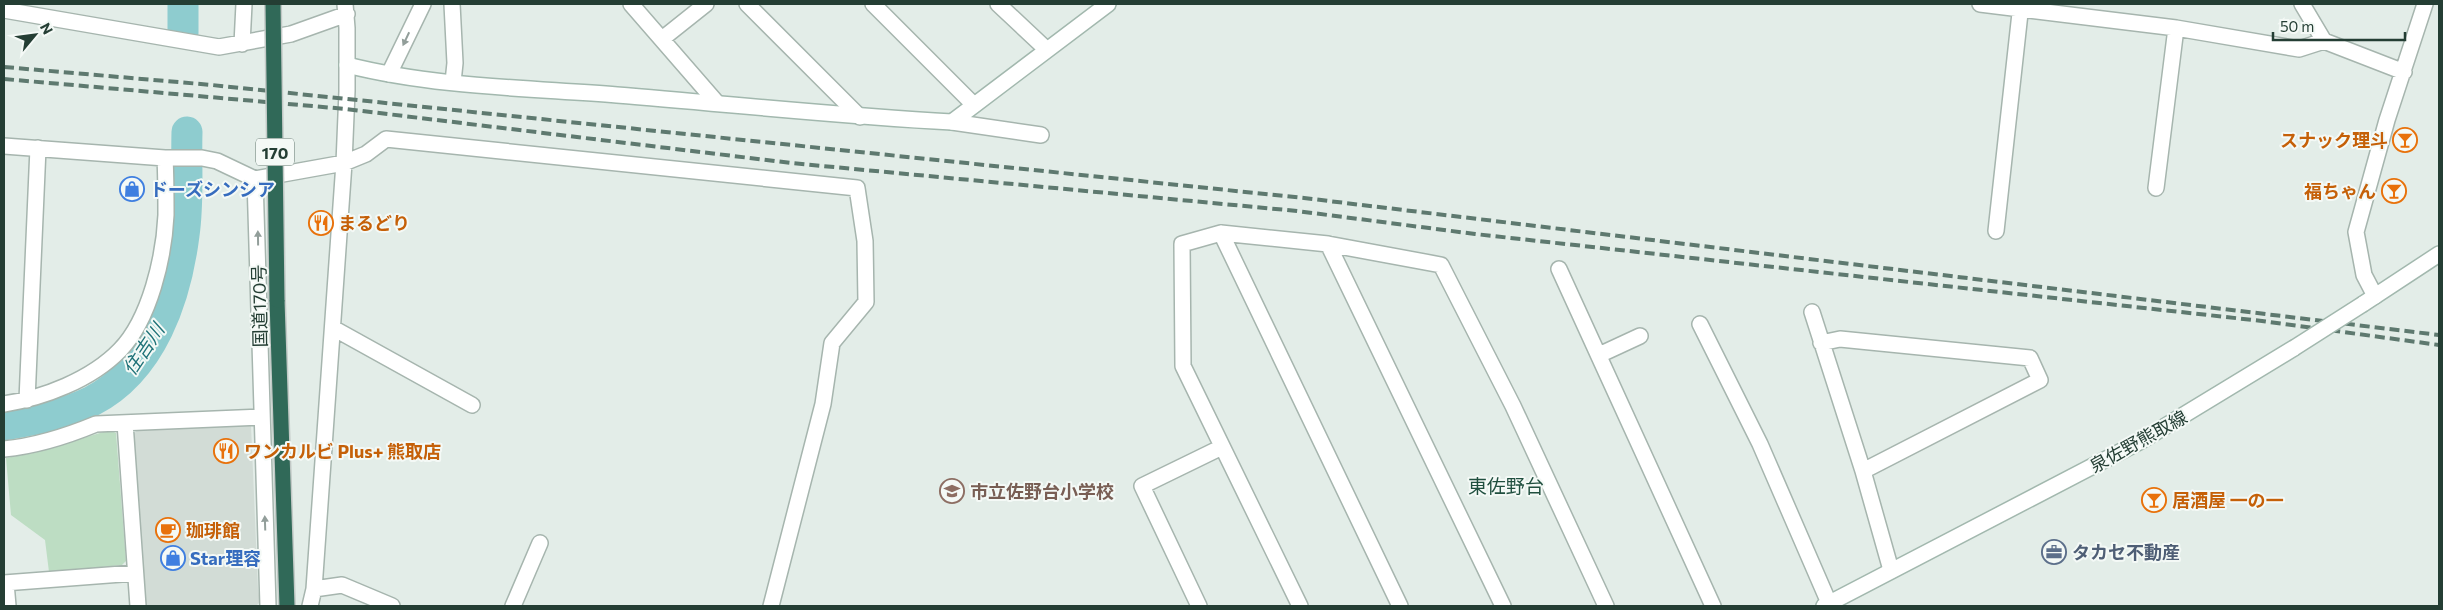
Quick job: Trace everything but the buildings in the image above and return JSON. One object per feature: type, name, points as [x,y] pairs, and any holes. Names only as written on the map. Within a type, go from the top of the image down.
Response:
[{"type":"highway","name":"国道170号","points":[[273,4],[277,300],[287,606]]},
{"type":"street","points":[[242,44],[244,4]]},
{"type":"street","points":[[389,74],[423,4]]},
{"type":"street","points":[[452,4],[455,63],[453,82]]},
{"type":"street","points":[[631,4],[717,103]]},
{"type":"street","points":[[662,39],[706,4]]},
{"type":"street","points":[[748,4],[860,117]]},
{"type":"street","points":[[873,4],[974,105]]},
{"type":"street","points":[[998,4],[1046,50]]},
{"type":"street","points":[[952,122],[1108,4]]},
{"type":"street","points":[[1980,4],[2021,7],[2176,28],[2299,49],[2324,41]]},
{"type":"street","points":[[2302,4],[2324,41],[2404,72]]},
{"type":"street","points":[[2369,300],[2356,232],[2387,120],[2425,4]]},
{"type":"street","points":[[1996,231],[2021,7]]},
{"type":"street","points":[[14,9],[219,47],[291,34],[346,9],[347,65],[344,163],[314,589],[310,606]]},
{"type":"street","points":[[2156,188],[2176,28]]},
{"type":"street","points":[[347,65],[389,74],[453,82],[717,103],[860,117],[952,122],[1041,135]]},
{"type":"street","points":[[4,146],[165,158],[202,158],[217,161],[255,179],[344,163],[366,154],[386,139],[857,188],[865,241],[866,302],[832,343],[823,404],[771,606]]},
{"type":"street","points":[[27,400],[38,148]]},
{"type":"street","points":[[4,404],[27,400],[59,390],[92,372],[120,350],[143,316],[159,267],[165,225],[165,158]]},
{"type":"street","points":[[255,179],[268,606]]},
{"type":"street","points":[[1221,233],[1400,606]]},
{"type":"street","points":[[1300,606],[1183,366],[1182,244],[1221,233],[1328,244],[1441,265],[1513,406],[1606,606]]},
{"type":"street","points":[[1328,244],[1503,606]]},
{"type":"street","name":"泉佐野熊取線","points":[[1826,605],[2141,441],[2294,348],[2439,254]]},
{"type":"street","points":[[1559,269],[1713,606]]},
{"type":"street","points":[[1812,312],[1891,570]]},
{"type":"street","points":[[1700,324],[1760,444],[1826,605]]},
{"type":"street","points":[[333,328],[472,405]]},
{"type":"street","points":[[1599,355],[1640,336]]},
{"type":"street","points":[[1821,343],[1840,339],[2030,358],[2040,380],[1862,471]]},
{"type":"street","points":[[4,449],[38,444],[96,424],[262,418]]},
{"type":"street","points":[[125,423],[138,606]]},
{"type":"street","points":[[1199,606],[1142,486],[1222,447]]},
{"type":"street","points":[[514,606],[540,543]]},
{"type":"street","points":[[8,606],[5,583],[135,573]]},
{"type":"street","points":[[314,589],[342,585],[392,606]]},
{"type":"shaded area","points":[[251,425],[260,602],[256,606],[146,606],[133,435],[138,429]]},
{"type":"green space","points":[[110,430],[116,433],[126,561],[122,565],[49,572],[45,540],[11,515],[6,458],[33,453]]},
{"type":"waterway","name":"住吉川","points":[[183,4],[183,33]]},
{"type":"waterway","name":"住吉川","points":[[4,425],[37,419],[92,401],[113,388],[131,371],[145,351],[158,330],[167,307],[180,259],[186,209],[187,132]]},
{"type":"railway","points":[[4,67],[212,85],[1304,198],[2439,335]]},
{"type":"railway","points":[[4,79],[346,109],[791,163],[1297,211],[1475,234],[2262,321],[2439,345]]},
{"type":"place","name":"スナック理斗","points":[[2405,140]]},
{"type":"place","name":"ドーズシンシア","points":[[132,189]]},
{"type":"place","name":"福ちゃん","points":[[2394,191]]},
{"type":"place","name":"まるどり","points":[[321,223]]},
{"type":"place","name":"ワンカルビ Plus+ 熊取店","points":[[226,451]]},
{"type":"place","name":"市立佐野台小学校","points":[[952,491]]},
{"type":"place","name":"居酒屋 一の一","points":[[2154,500]]},
{"type":"place","name":"珈琲館","points":[[168,530]]},
{"type":"place","name":"タカセ不動産","points":[[2054,552]]},
{"type":"place","name":"Star理容","points":[[173,558]]},
{"type":"district","name":"東佐野台","points":[[1506,485]]}]
